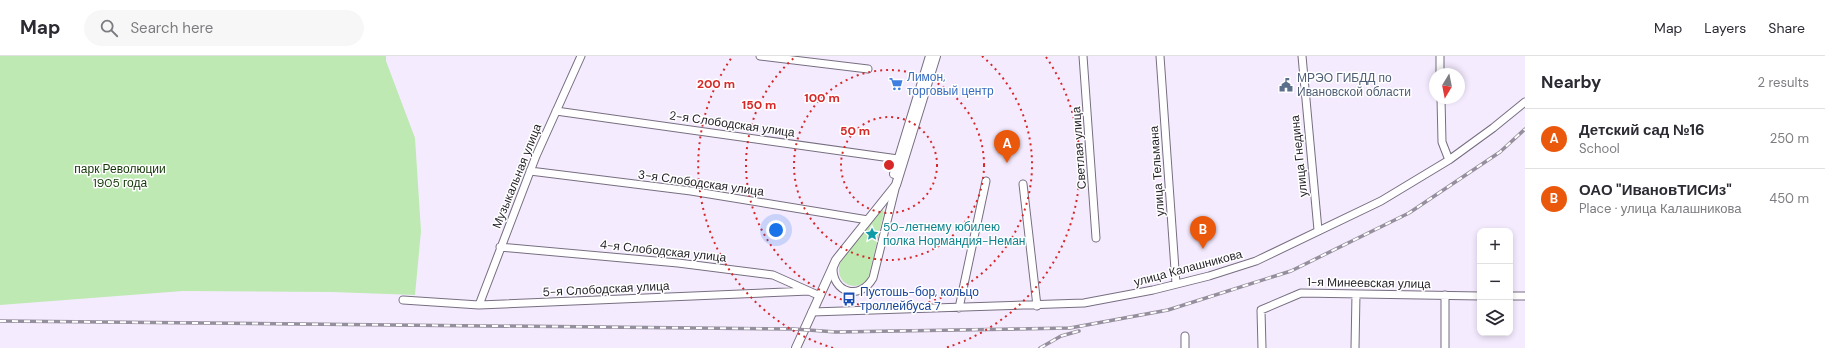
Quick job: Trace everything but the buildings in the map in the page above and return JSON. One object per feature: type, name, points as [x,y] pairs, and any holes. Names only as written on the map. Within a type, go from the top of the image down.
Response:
[{"type":"street","name":"Музыкальная улица","points":[[478,305],[530,171],[581,56]]},
{"type":"street","points":[[760,56],[868,70]]},
{"type":"street","points":[[833,267],[835,280],[844,290],[858,292],[870,284],[873,278],[901,160],[930,56]]},
{"type":"street","points":[[882,203],[889,192],[901,160],[936,56]]},
{"type":"street","name":"Светлая улица","points":[[1083,56],[1096,238]]},
{"type":"street","name":"улица Тельмана","points":[[1160,56],[1176,284]]},
{"type":"street","name":"улица Гнедина","points":[[1302,56],[1318,230]]},
{"type":"street","points":[[1440,56],[1440,68]]},
{"type":"street","name":"улица Калашникова","points":[[812,312],[1036,306],[1084,303],[1209,276],[1256,261],[1381,201],[1449,160],[1525,102]]},
{"type":"street","points":[[1441,104],[1442,142],[1449,160]]},
{"type":"street","name":"2-я Слободская улица","points":[[556,111],[901,160]]},
{"type":"street","name":"3-я Слободская улица","points":[[530,171],[691,191],[868,220]]},
{"type":"street","points":[[959,308],[986,181]]},
{"type":"street","points":[[1023,184],[1036,306]]},
{"type":"street","points":[[796,348],[833,267],[896,185]]},
{"type":"street","name":"4-я Слободская улица","points":[[500,247],[678,262],[773,275],[820,296]]},
{"type":"street","name":"5-я Слободская улица","points":[[403,300],[478,305],[809,291]]},
{"type":"street","name":"1-я Минеевская улица","points":[[1262,348],[1261,310],[1301,293],[1477,296]]},
{"type":"street","points":[[1355,348],[1356,294]]},
{"type":"street","points":[[1444,348],[1445,295]]},
{"type":"street","points":[[1513,296],[1525,296]]},
{"type":"street","points":[[1185,336],[1185,348]]},
{"type":"green space","name":"парк Революции 1905 года","points":[[0,56],[386,56],[386,61],[415,138],[421,231],[415,295],[332,292],[183,291],[0,305]]},
{"type":"green space","points":[[883,210],[884,213],[868,279],[857,286],[846,284],[839,274],[841,261],[880,211]]},
{"type":"railway","points":[[0,321],[794,329],[836,332],[1070,328],[1168,310],[1291,271],[1409,213],[1500,152],[1525,129]]},
{"type":"railway","points":[[1040,348],[1061,336],[1079,331]]},
{"type":"place","name":"Лимон, торговый центр","points":[[896,84]]},
{"type":"place","name":"МРЭО ГИБДД по Ивановской области","points":[[1286,85]]},
{"type":"place","name":"Детский сад №16","points":[[1007,163]]},
{"type":"place","name":"50-летнему юбилею полка Нормандия-Неман","points":[[872,234]]},
{"type":"place","name":"ОАО \"ИвановТИСИз\"","points":[[1203,249]]},
{"type":"place","name":"Пустошь-бор, кольцо троллейбуса 7","points":[[849,299]]}]
